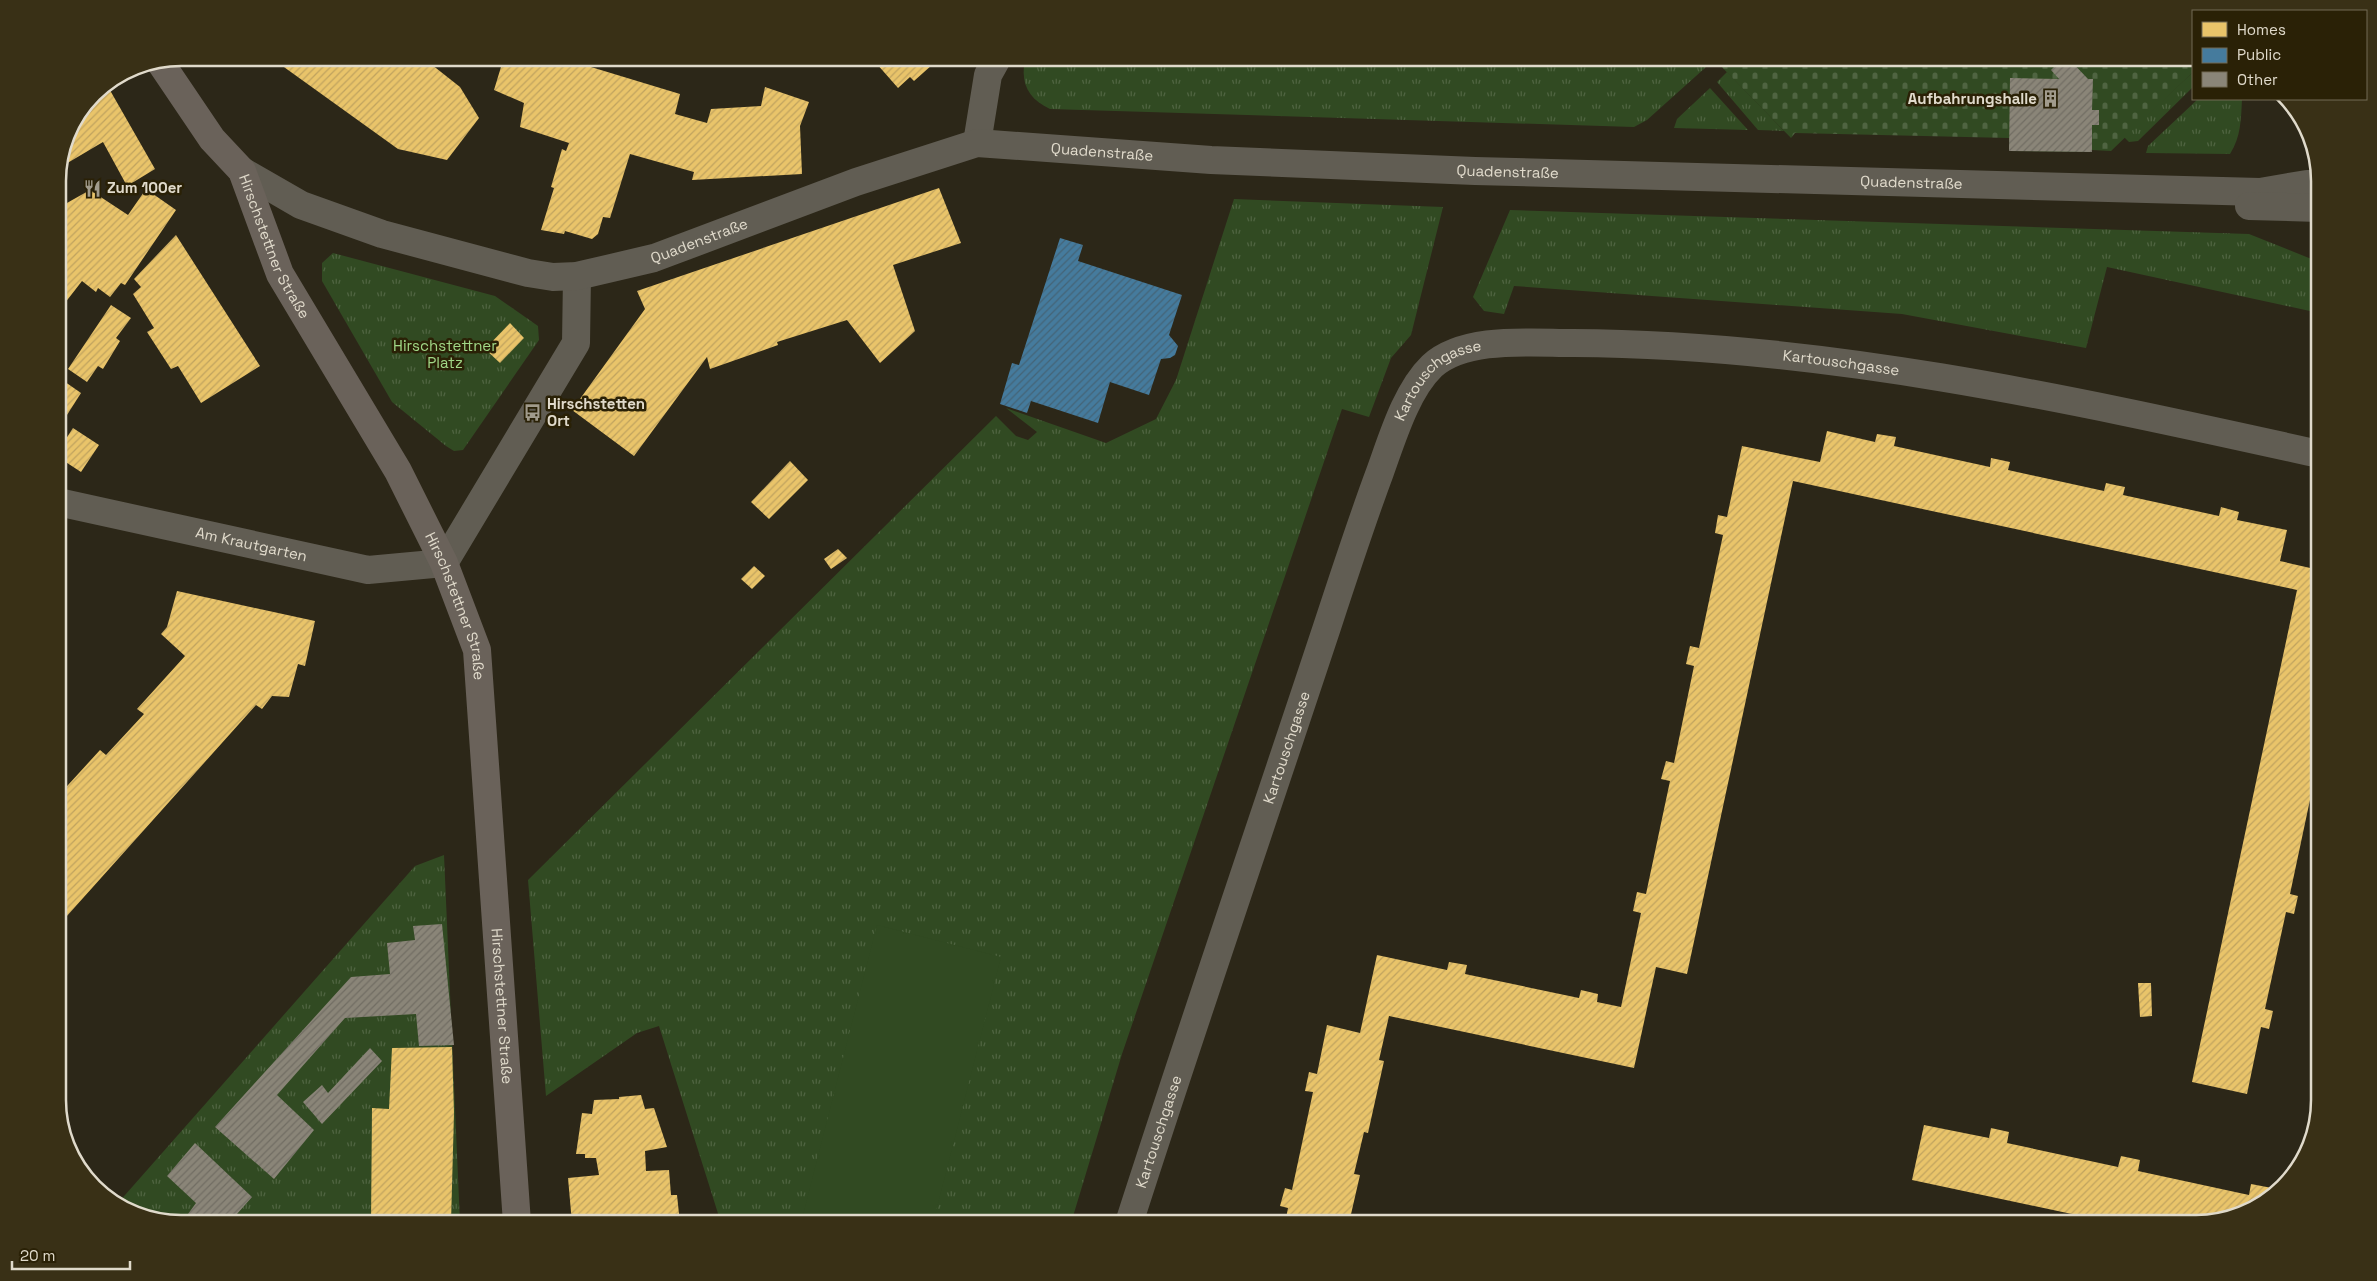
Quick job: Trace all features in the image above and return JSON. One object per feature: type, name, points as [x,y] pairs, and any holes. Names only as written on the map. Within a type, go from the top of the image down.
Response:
[{"type":"main road","name":"Hirschstettner Straße","points":[[164,67],[212,139],[242,171],[280,274],[398,471],[444,563],[477,650],[517,1215]]},
{"type":"street","points":[[976,143],[988,75],[993,66]]},
{"type":"street","name":"Quadenstraße","points":[[242,171],[301,205],[382,234],[528,273],[553,277],[577,276],[654,258],[852,184],[976,143],[1211,160],[1474,171],[2260,192],[2311,184]]},
{"type":"street","name":"Quadenstraße","points":[[2005,185],[2031,200],[2311,208]]},
{"type":"street","points":[[444,563],[576,343],[577,276]]},
{"type":"street","name":"Kartouschgasse","points":[[1132,1215],[1191,1028],[1368,503],[1407,404],[1434,364],[1460,351],[1487,344],[1654,346],[1775,354],[2016,390],[2311,452]]},
{"type":"street","name":"Am Krautgarten","points":[[66,504],[368,570],[444,563]]},
{"type":"green space","points":[[1024,66],[1707,66],[1647,120],[1634,127],[1050,109],[1042,105],[1031,95],[1027,89]]},
{"type":"green space","points":[[1721,66],[2192,66],[2192,73],[2111,151],[2009,151],[2009,138],[1795,133],[1791,138]]},
{"type":"green space","points":[[1727,72],[1784,131],[1758,130],[1717,82]]},
{"type":"green space","points":[[2192,73],[2192,88],[2138,141],[2129,142],[2124,137]]},
{"type":"green space","points":[[1710,88],[1748,130],[1674,128],[1677,119]]},
{"type":"green space","points":[[2197,100],[2242,100],[2241,121],[2234,148],[2230,154],[2146,153],[2148,146]]},
{"type":"green space","points":[[1234,199],[1443,207],[1411,335],[1391,358],[1369,417],[1342,409],[1122,1054],[1073,1215],[718,1215],[659,1026],[637,1033],[546,1096],[528,880],[996,416],[1016,436],[1028,440],[1037,432],[1006,408],[1106,443],[1156,419],[1176,380]]},
{"type":"green space","points":[[1510,210],[2249,234],[2311,259],[2311,311],[2107,267],[2086,348],[1902,314],[1514,286],[1504,314],[1484,311],[1473,297]]},
{"type":"green space","name":"Hirschstettner Platz","points":[[333,253],[495,296],[538,326],[539,340],[463,450],[454,451],[446,446],[392,402],[322,281],[322,263]]},
{"type":"green space","points":[[444,855],[460,1215],[181,1215],[151,1211],[122,1198],[415,866]]},
{"type":"green space","points":[[877,925],[1001,957],[935,1215],[803,1215]]},
{"type":"building: Homes","points":[[283,66],[433,66],[460,87],[479,118],[447,160],[398,149]]},
{"type":"building: Homes","points":[[501,66],[588,66],[680,94],[675,114],[707,123],[711,109],[761,106],[765,87],[809,102],[800,126],[802,174],[692,180],[694,172],[630,154],[610,218],[603,217],[598,234],[592,239],[565,231],[564,234],[541,230],[554,188],[551,187],[562,149],[566,151],[569,143],[520,127],[524,103],[494,90]]},
{"type":"building: Homes","points":[[879,66],[931,66],[914,81],[910,77],[898,88]]},
{"type":"building: Homes","points":[[110,91],[155,169],[127,186],[103,142],[67,163],[78,130],[95,105]]},
{"type":"building: Homes","points":[[939,188],[961,243],[893,265],[915,331],[880,363],[847,320],[777,342],[778,345],[710,369],[707,357],[634,456],[572,410],[645,309],[637,291]]},
{"type":"building: Homes","points":[[146,189],[176,210],[125,285],[121,283],[110,297],[98,288],[96,292],[82,281],[66,302],[66,204],[90,190],[128,215]]},
{"type":"building: Homes","points":[[176,235],[260,366],[201,403],[178,366],[171,369],[147,332],[154,328],[133,294],[141,287],[134,279]]},
{"type":"building: Homes","points":[[111,305],[131,318],[116,338],[120,341],[103,369],[98,366],[87,382],[68,369]]},
{"type":"building: Homes","points":[[510,323],[524,338],[500,363],[485,349]]},
{"type":"building: Homes","points":[[66,383],[81,393],[66,416]]},
{"type":"building: Homes","points":[[73,428],[99,445],[81,472],[66,462],[66,439]]},
{"type":"building: Homes","points":[[1827,431],[1875,442],[1877,434],[1896,437],[1894,446],[1990,467],[1991,458],[2010,462],[2008,470],[2104,491],[2106,483],[2125,487],[2123,495],[2219,516],[2221,507],[2239,512],[2237,520],[2287,530],[2280,561],[2311,568],[2311,795],[2290,894],[2298,896],[2294,914],[2286,912],[2265,1009],[2273,1011],[2269,1029],[2261,1027],[2247,1094],[2192,1082],[2297,590],[1793,481],[1687,974],[1656,967],[1634,1068],[1389,1016],[1379,1060],[1384,1061],[1368,1133],[1364,1132],[1354,1174],[1360,1175],[1351,1215],[1287,1215],[1288,1208],[1280,1206],[1285,1188],[1292,1190],[1313,1092],[1305,1091],[1309,1072],[1317,1074],[1327,1025],[1360,1033],[1377,955],[1447,970],[1449,962],[1467,965],[1465,974],[1579,998],[1581,990],[1598,994],[1597,1002],[1621,1007],[1641,913],[1633,911],[1637,892],[1646,894],[1670,781],[1661,779],[1666,761],[1674,763],[1694,666],[1686,664],[1690,646],[1699,648],[1723,535],[1715,533],[1718,515],[1727,517],[1742,446],[1820,462]]},
{"type":"building: Homes","points":[[790,461],[808,480],[769,519],[751,502]]},
{"type":"building: Homes","points":[[838,549],[847,558],[831,569],[824,559]]},
{"type":"building: Homes","points":[[754,566],[765,576],[752,589],[741,579]]},
{"type":"building: Homes","points":[[177,591],[315,621],[305,666],[298,664],[289,697],[272,696],[262,709],[256,705],[66,917],[66,787],[100,750],[106,755],[144,714],[137,709],[185,656],[161,634],[167,627]]},
{"type":"building: Homes","points":[[2138,983],[2151,983],[2152,1016],[2140,1017]]},
{"type":"building: Homes","points":[[452,1047],[454,1113],[451,1215],[371,1215],[372,1108],[389,1109],[392,1048]]},
{"type":"building: Homes","points":[[641,1095],[645,1109],[654,1108],[667,1147],[645,1151],[646,1171],[669,1170],[671,1195],[677,1195],[679,1215],[571,1215],[568,1178],[599,1175],[596,1158],[585,1158],[585,1154],[576,1154],[582,1113],[592,1114],[594,1100],[619,1099],[619,1097]]},
{"type":"building: Homes","points":[[1924,1125],[1989,1138],[1991,1128],[2009,1132],[2007,1143],[2118,1167],[2121,1156],[2140,1160],[2138,1171],[2249,1195],[2251,1184],[2270,1188],[2240,1206],[2211,1214],[2076,1215],[1912,1180]]},
{"type":"building: Public","points":[[1060,238],[1083,245],[1078,261],[1182,295],[1169,335],[1178,346],[1175,355],[1170,358],[1161,359],[1149,395],[1110,382],[1098,423],[1031,401],[1027,413],[1000,404],[1012,363],[1019,365]]},
{"type":"building: Other","name":"Aufbahrungshalle","points":[[2055,66],[2076,66],[2088,79],[2093,79],[2092,110],[2099,110],[2099,125],[2092,125],[2092,152],[2009,151],[2010,78],[2059,79],[2051,70]]},
{"type":"building: Other","points":[[442,924],[454,1045],[419,1046],[416,1014],[345,1018],[277,1095],[314,1130],[274,1179],[215,1127],[351,977],[390,974],[387,943],[415,940],[413,926]]},
{"type":"building: Other","points":[[370,1048],[382,1061],[322,1124],[303,1102],[322,1085],[328,1093]]},
{"type":"building: Other","points":[[195,1143],[252,1197],[236,1215],[189,1215],[188,1214],[196,1203],[167,1176]]},
{"type":"place","name":"Aufbahrungshalle","points":[[2051,99]]},
{"type":"place","name":"Zum 100er","points":[[93,188]]},
{"type":"place","name":"Hirschstetten Ort","points":[[533,413]]}]
